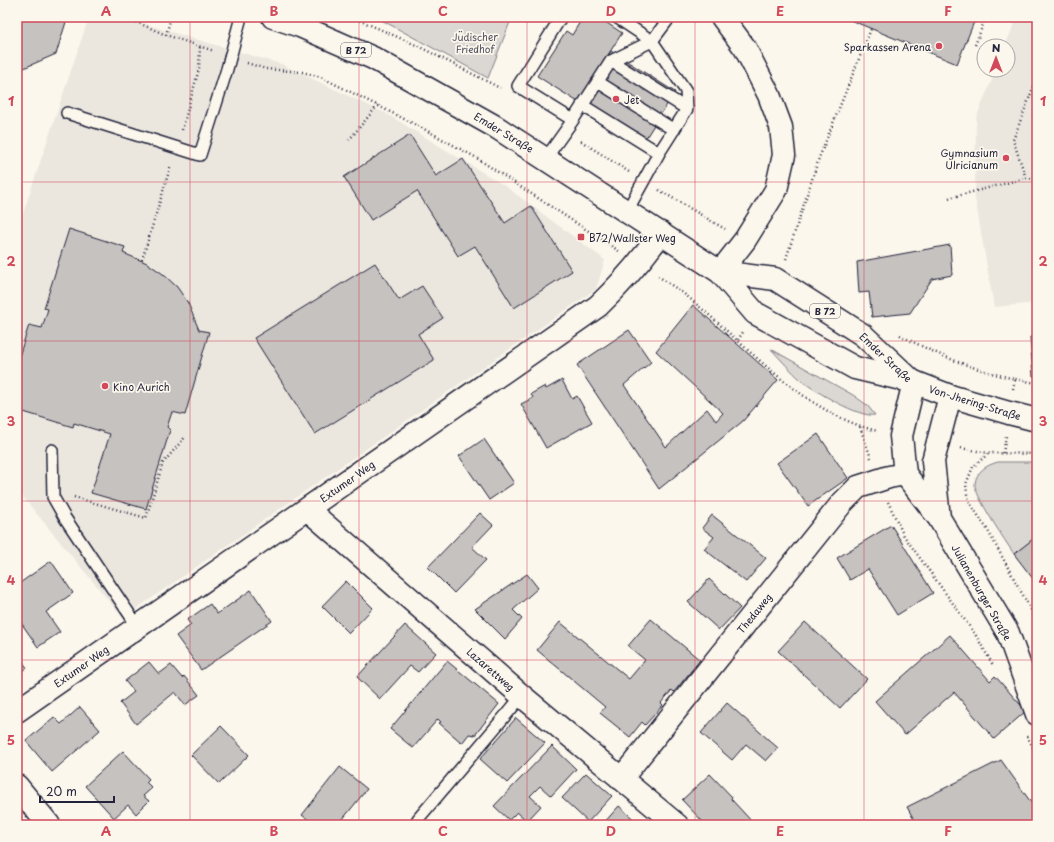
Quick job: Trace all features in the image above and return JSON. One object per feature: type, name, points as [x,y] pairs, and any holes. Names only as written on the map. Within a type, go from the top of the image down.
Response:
[{"type":"street","name":"Emder Straße","points":[[273,17],[300,26],[373,58],[434,91],[546,158],[720,272],[755,313],[855,368],[914,382]]},
{"type":"street","points":[[720,272],[745,240],[776,190],[784,155],[781,127],[769,95],[745,48],[722,17]]},
{"type":"street","name":"Extumer Weg","points":[[17,711],[598,306],[640,263],[661,233]]},
{"type":"street","name":"Emder Straße","points":[[720,272],[775,279],[863,334],[914,382]]},
{"type":"street","points":[[905,474],[901,436],[914,382]]},
{"type":"street","name":"Von-Jhering-Straße","points":[[914,382],[950,396],[1037,420]]},
{"type":"street","name":"Julianenburger Straße","points":[[939,518],[933,461],[950,396]]},
{"type":"street","name":"Julianenburger Straße","points":[[905,474],[939,518],[1008,633],[1037,714]]},
{"type":"street","name":"Thedaweg","points":[[621,779],[842,503],[858,487],[905,474]]},
{"type":"street","name":"Lazarettweg","points":[[307,509],[522,696],[677,825]]},
{"type":"street","points":[[17,786],[48,825]]},
{"type":"lane","points":[[67,113],[200,155],[241,17]]},
{"type":"lane","points":[[561,17],[518,86],[573,120]]},
{"type":"lane","points":[[616,17],[652,41],[686,91],[687,109],[659,153],[626,211]]},
{"type":"lane","points":[[546,158],[566,131],[611,61],[652,41],[670,17]]},
{"type":"lane","points":[[611,61],[687,109]]},
{"type":"lane","points":[[598,82],[674,130]]},
{"type":"lane","points":[[582,105],[659,153]]},
{"type":"lane","points":[[52,450],[53,497],[65,518],[138,627]]},
{"type":"lane","points":[[421,825],[418,819],[522,696]]},
{"type":"path","points":[[125,17],[166,35],[266,69],[302,72],[321,77],[378,105],[476,157],[608,245],[640,263],[694,301],[798,392],[860,426],[901,436]]},
{"type":"path","points":[[166,35],[170,17]]},
{"type":"path","points":[[352,17],[416,44],[502,90]]},
{"type":"path","points":[[975,45],[986,17]]},
{"type":"path","points":[[784,264],[819,158],[871,29]]},
{"type":"path","points":[[1026,178],[1013,140],[1037,78]]},
{"type":"path","points":[[349,140],[378,105]]},
{"type":"path","points":[[566,131],[643,181],[745,240]]},
{"type":"path","points":[[949,198],[1026,178],[1037,179]]},
{"type":"path","points":[[896,332],[961,363],[1015,380],[1037,383]]},
{"type":"path","points":[[860,426],[890,510],[904,536],[975,634],[994,668]]},
{"type":"path","points":[[53,491],[146,518],[163,463],[186,436]]},
{"type":"path","points":[[937,443],[989,454],[1037,454]]},
{"type":"path","points":[[989,454],[973,467],[966,484],[967,494],[970,503],[987,529],[1037,621]]},
{"type":"path","points":[[1026,734],[1037,755]]},
{"type":"shaded area","points":[[89,17],[120,17],[281,64],[387,114],[505,186],[605,260],[596,289],[123,618],[17,490],[17,231]]},
{"type":"shaded area","name":"Gymnasium Ulricianum","points":[[1017,17],[1037,17],[1037,303],[994,307],[975,198],[976,118],[993,78],[1016,78],[1016,38],[1008,38]]},
{"type":"green space","name":"Jüdischer Friedhof","points":[[376,17],[512,17],[488,78]]},
{"type":"green space","points":[[771,349],[853,395],[867,405],[875,415],[868,415],[848,408],[817,391],[802,381]]},
{"type":"green space","points":[[998,462],[1037,462],[1037,536],[1014,554],[985,508],[976,490],[976,479],[980,472],[990,465]]},
{"type":"building","points":[[17,17],[63,17],[66,22],[56,54],[17,71]]},
{"type":"building","points":[[583,17],[598,17],[622,33],[578,102],[537,76],[566,31],[572,35]]},
{"type":"building","name":"Sparkassen Arena","points":[[843,17],[976,17],[957,64]]},
{"type":"building","points":[[611,51],[675,92],[640,147],[576,106]]},
{"type":"building","points":[[410,135],[436,176],[463,159],[505,223],[531,206],[572,271],[514,308],[475,246],[458,256],[417,191],[371,220],[344,177]]},
{"type":"building","name":"Kino Aurich","points":[[69,229],[125,247],[123,253],[147,263],[163,274],[177,287],[188,303],[199,330],[209,332],[185,415],[172,412],[167,427],[170,430],[146,509],[91,493],[110,434],[74,423],[73,427],[17,410],[17,363],[29,325],[42,328],[48,309],[44,308]]},
{"type":"building","points":[[950,245],[952,275],[932,279],[910,313],[872,317],[869,292],[859,293],[857,262]]},
{"type":"building","points":[[375,263],[399,300],[422,286],[443,318],[418,334],[434,360],[315,434],[254,338]]},
{"type":"building","points":[[693,305],[778,380],[743,421],[659,489],[577,365],[629,330],[651,362],[624,385],[666,447],[707,409],[716,421],[723,413],[656,351]]},
{"type":"building","points":[[1030,337],[1037,337],[1037,376],[1033,376]]},
{"type":"building","points":[[562,380],[572,399],[577,396],[592,422],[546,448],[521,404],[533,398],[531,394],[545,386],[546,389]]},
{"type":"building","points":[[818,434],[848,478],[808,506],[777,463]]},
{"type":"building","points":[[484,439],[514,483],[489,500],[459,456]]},
{"type":"building","points":[[480,513],[493,525],[472,547],[486,560],[454,593],[428,567]]},
{"type":"building","points":[[712,515],[766,558],[746,582],[704,549],[714,537],[702,528]]},
{"type":"building","points":[[891,525],[933,593],[897,615],[868,569],[850,580],[837,558]]},
{"type":"building","points":[[1037,536],[1037,584],[1014,554]]},
{"type":"building","points":[[51,561],[73,593],[46,612],[60,632],[38,647],[17,617],[17,585]]},
{"type":"building","points":[[527,574],[538,588],[513,610],[522,619],[505,639],[475,609]]},
{"type":"building","points":[[709,579],[740,608],[719,630],[688,602]]},
{"type":"building","points":[[346,581],[373,608],[349,633],[322,606]]},
{"type":"building","points":[[251,590],[272,621],[201,670],[176,636],[191,625],[187,620],[210,604],[217,614]]},
{"type":"building","points":[[651,619],[700,660],[674,692],[672,690],[661,703],[663,705],[645,725],[642,722],[630,737],[600,713],[605,707],[537,650],[560,622],[629,679],[645,660],[628,646]]},
{"type":"building","points":[[805,622],[867,679],[840,708],[778,651]]},
{"type":"building","points":[[405,625],[436,653],[418,672],[410,666],[380,699],[357,677]]},
{"type":"building","points":[[950,635],[990,681],[995,676],[1026,711],[994,739],[954,692],[905,735],[875,701]]},
{"type":"building","points":[[17,653],[27,668],[17,675]]},
{"type":"building","points":[[447,661],[499,704],[475,735],[469,734],[462,743],[439,723],[441,722],[438,719],[413,748],[390,729]]},
{"type":"building","points":[[149,662],[159,674],[171,665],[182,678],[184,676],[199,695],[185,705],[175,692],[136,724],[120,703],[134,692],[125,681]]},
{"type":"building","points":[[727,703],[778,748],[766,761],[746,744],[732,760],[701,733]]},
{"type":"building","points":[[80,707],[100,730],[52,772],[26,741],[54,717],[61,724]]},
{"type":"building","points":[[516,718],[545,743],[507,783],[480,759]]},
{"type":"building","points":[[221,726],[249,755],[219,784],[191,755]]},
{"type":"building","points":[[552,746],[576,769],[551,796],[540,786],[530,796],[541,806],[527,821],[517,812],[509,820],[494,806]]},
{"type":"building","points":[[123,751],[149,779],[146,782],[152,788],[143,796],[149,801],[136,814],[128,805],[114,818],[85,786]]},
{"type":"building","points":[[1001,760],[1037,811],[1037,825],[917,825],[907,807]]},
{"type":"building","points":[[340,767],[367,789],[338,825],[315,825],[302,815]]},
{"type":"building","points":[[586,773],[612,796],[588,822],[562,798]]},
{"type":"building","points":[[710,774],[732,797],[731,799],[755,825],[702,825],[704,823],[682,800]]},
{"type":"building","points":[[619,806],[640,825],[602,825]]},
{"type":"place","name":"Sparkassen Arena","points":[[939,46]]},
{"type":"place","name":"Jet","points":[[616,99]]},
{"type":"place","name":"Gymnasium Ulricianum","points":[[1006,158]]},
{"type":"place","name":"B72/Wallster Weg","points":[[581,237]]},
{"type":"place","name":"Kino Aurich","points":[[105,386]]}]
